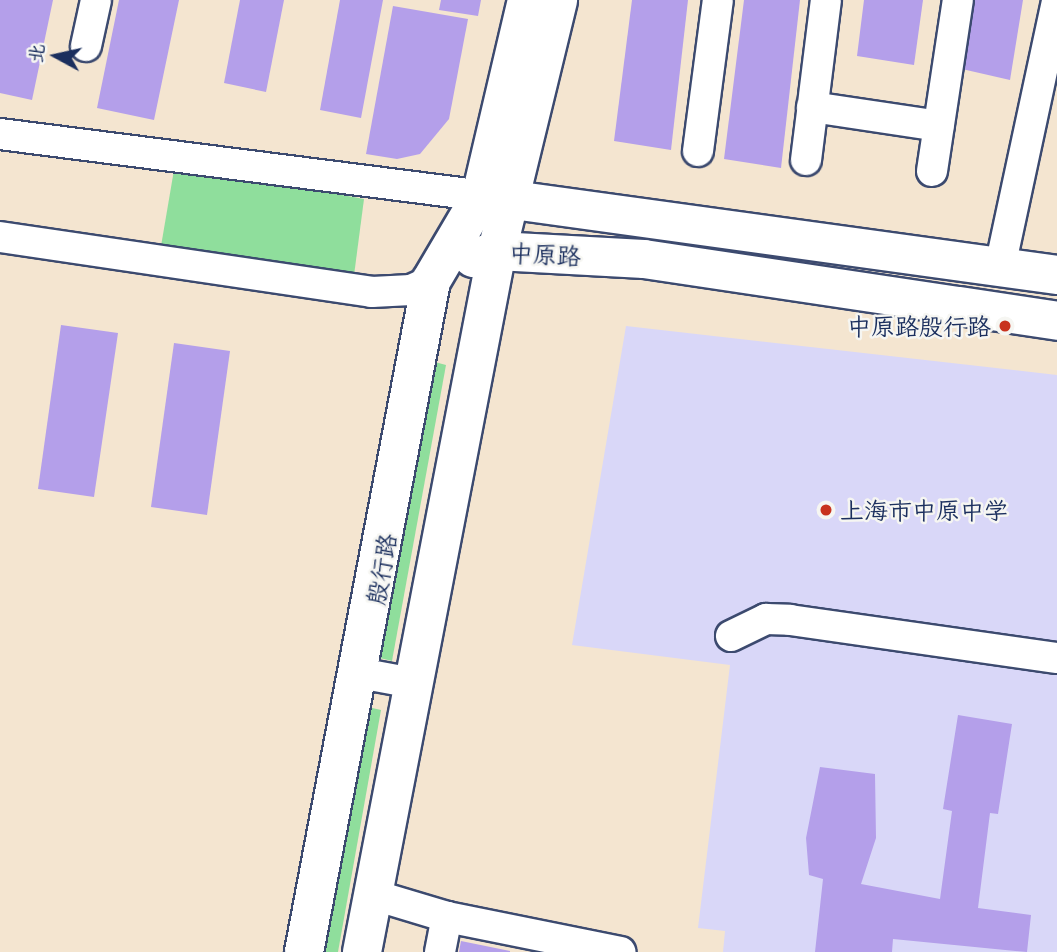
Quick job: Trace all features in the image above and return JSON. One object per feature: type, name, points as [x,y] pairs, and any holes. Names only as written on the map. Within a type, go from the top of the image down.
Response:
[{"type":"main road","name":"殷行路","points":[[362,952],[497,251],[494,197],[527,0]]},
{"type":"main road","name":"殷行路","points":[[304,952],[359,673],[431,281],[494,197],[558,0]]},
{"type":"main road","name":"中原路","points":[[494,197],[1057,275]]},
{"type":"main road","name":"中原路","points":[[431,281],[497,251],[644,260],[1057,321]]},
{"type":"street","points":[[86,46],[96,0]]},
{"type":"street","points":[[698,151],[718,0]]},
{"type":"street","points":[[806,160],[826,0]]},
{"type":"street","points":[[932,171],[958,0]]},
{"type":"street","points":[[1000,267],[1057,1]]},
{"type":"street","points":[[812,107],[939,126]]},
{"type":"street","name":"中原路","points":[[0,134],[494,197]]},
{"type":"street","name":"中原路","points":[[0,237],[372,292],[411,290],[431,281]]},
{"type":"street","points":[[731,636],[766,619],[790,620],[1057,658]]},
{"type":"street","points":[[359,673],[413,683]]},
{"type":"street","points":[[374,895],[447,917],[574,948],[620,952]]},
{"type":"street","points":[[440,952],[447,917]]},
{"type":"shaded area","name":"上海市中原中学","points":[[626,326],[1057,375],[1057,952],[723,952],[725,931],[698,928],[730,665],[572,645]]},
{"type":"green space","points":[[175,164],[364,199],[353,283],[160,252]]},
{"type":"green space","points":[[431,361],[446,365],[392,661],[380,658]]},
{"type":"green space","points":[[368,707],[381,710],[338,952],[324,952]]},
{"type":"building","points":[[0,0],[53,0],[32,100],[0,93]]},
{"type":"building","points":[[119,0],[179,0],[154,120],[97,108]]},
{"type":"building","points":[[240,0],[284,0],[266,92],[224,83]]},
{"type":"building","points":[[340,0],[383,0],[361,118],[320,110]]},
{"type":"building","points":[[441,0],[481,0],[478,16],[439,10]]},
{"type":"building","points":[[632,0],[688,0],[671,150],[614,141]]},
{"type":"building","points":[[744,0],[800,0],[781,168],[724,159]]},
{"type":"building","points":[[864,0],[923,0],[914,65],[857,56]]},
{"type":"building","points":[[971,0],[1023,0],[1010,80],[962,69]]},
{"type":"building","points":[[393,6],[468,19],[449,119],[420,154],[397,159],[366,154]]},
{"type":"building","points":[[61,325],[118,333],[94,497],[38,489]]},
{"type":"building","points":[[174,343],[230,351],[207,515],[151,507]]},
{"type":"building","points":[[958,715],[1012,724],[998,814],[990,813],[978,908],[1031,915],[1027,952],[893,939],[892,952],[815,952],[823,879],[809,875],[806,838],[820,767],[875,774],[876,838],[861,884],[940,899],[952,811],[943,809]]},
{"type":"building","points":[[461,941],[510,951],[510,952],[459,952]]},
{"type":"place","name":"中原路殷行路","points":[[1005,326]]},
{"type":"place","name":"上海市中原中学","points":[[826,510]]}]
